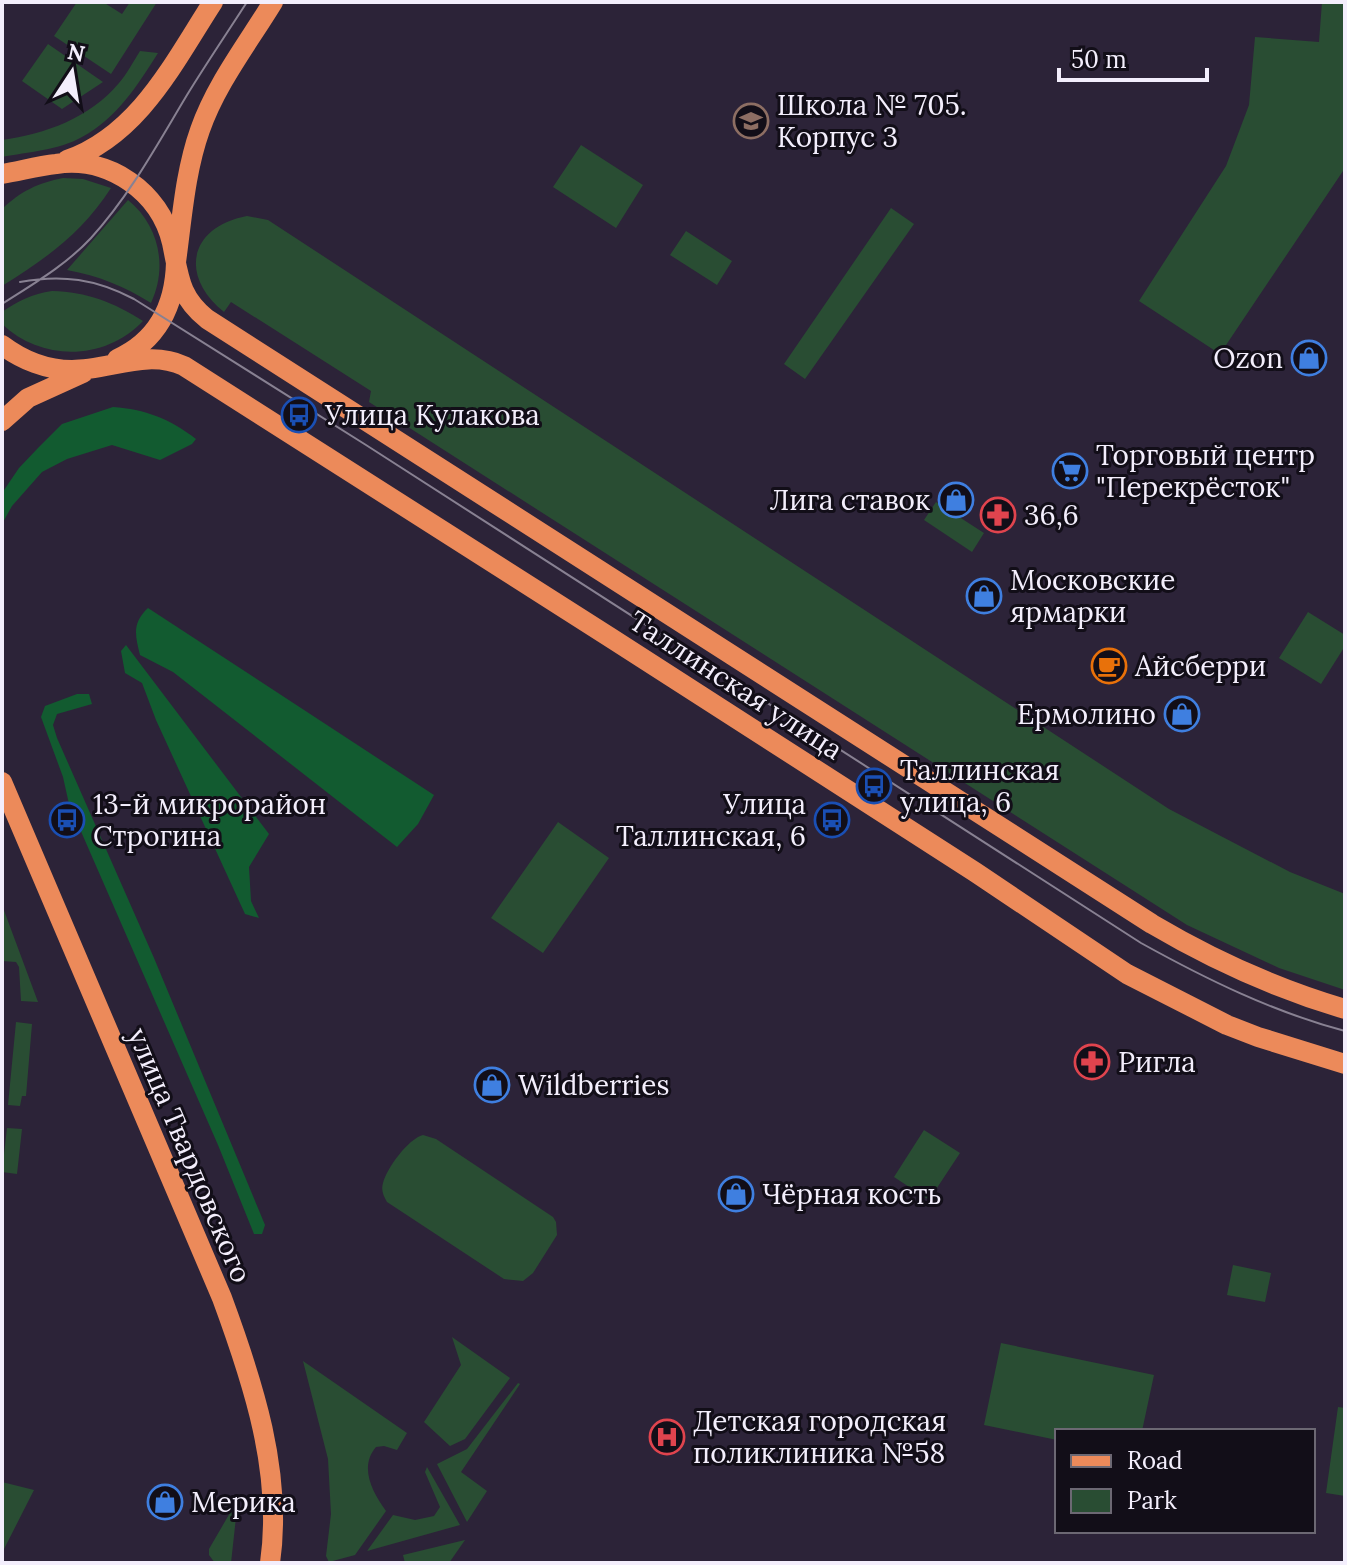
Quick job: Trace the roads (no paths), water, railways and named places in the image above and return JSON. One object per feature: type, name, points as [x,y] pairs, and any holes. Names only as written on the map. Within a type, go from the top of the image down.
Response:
[{"type":"main road","points":[[56,164],[99,146],[124,126],[165,78],[213,2]]},
{"type":"main road","points":[[176,262],[193,150],[201,127],[226,78],[273,2]]},
{"type":"main road","name":"Таллинская улица","points":[[2,174],[56,164],[92,165],[128,180],[160,212],[186,297],[207,319],[1152,924],[1236,969],[1345,1009]]},
{"type":"main road","name":"Таллинская улица","points":[[2,188],[31,170]]},
{"type":"main road","name":"Таллинская улица","points":[[101,366],[135,351],[154,334],[169,306],[176,280],[176,262]]},
{"type":"main road","name":"Таллинская улица","points":[[2,345],[29,361],[51,368],[73,370],[153,359],[184,366],[975,872],[1127,974],[1227,1025],[1345,1064]]},
{"type":"main road","points":[[2,421],[28,398],[101,366]]},
{"type":"main road","name":"улица Твардовского","points":[[2,782],[222,1298],[242,1355],[253,1390],[271,1476],[275,1519],[270,1563]]},
{"type":"tram line","points":[[2,304],[71,257],[105,222],[247,2]]},
{"type":"tram line","points":[[20,282],[50,278],[78,280],[134,299],[1141,943],[1240,993],[1345,1031]]},
{"type":"place","name":"Школа № 705. Корпус 3","points":[[751,121]]},
{"type":"place","name":"Ozon","points":[[1309,358]]},
{"type":"place","name":"Улица Кулакова","points":[[299,415]]},
{"type":"place","name":"Торговый центр \"Перекрёсток\"","points":[[1070,471]]},
{"type":"place","name":"Лига ставок","points":[[956,500]]},
{"type":"place","name":"36,6","points":[[998,515]]},
{"type":"place","name":"Московские ярмарки","points":[[984,596]]},
{"type":"place","name":"Айсберри","points":[[1109,666]]},
{"type":"place","name":"Ермолино","points":[[1182,714]]},
{"type":"place","name":"Таллинская улица, 6","points":[[874,786]]},
{"type":"place","name":"13-й микрорайон Строгина","points":[[67,820]]},
{"type":"place","name":"Улица Таллинская, 6","points":[[832,820]]},
{"type":"place","name":"Ригла","points":[[1092,1062]]},
{"type":"place","name":"Wildberries","points":[[492,1085]]},
{"type":"place","name":"Чёрная кость","points":[[736,1194]]},
{"type":"place","name":"Детская городская поликлиника №58","points":[[667,1437]]},
{"type":"place","name":"Мерика","points":[[165,1502]]}]
